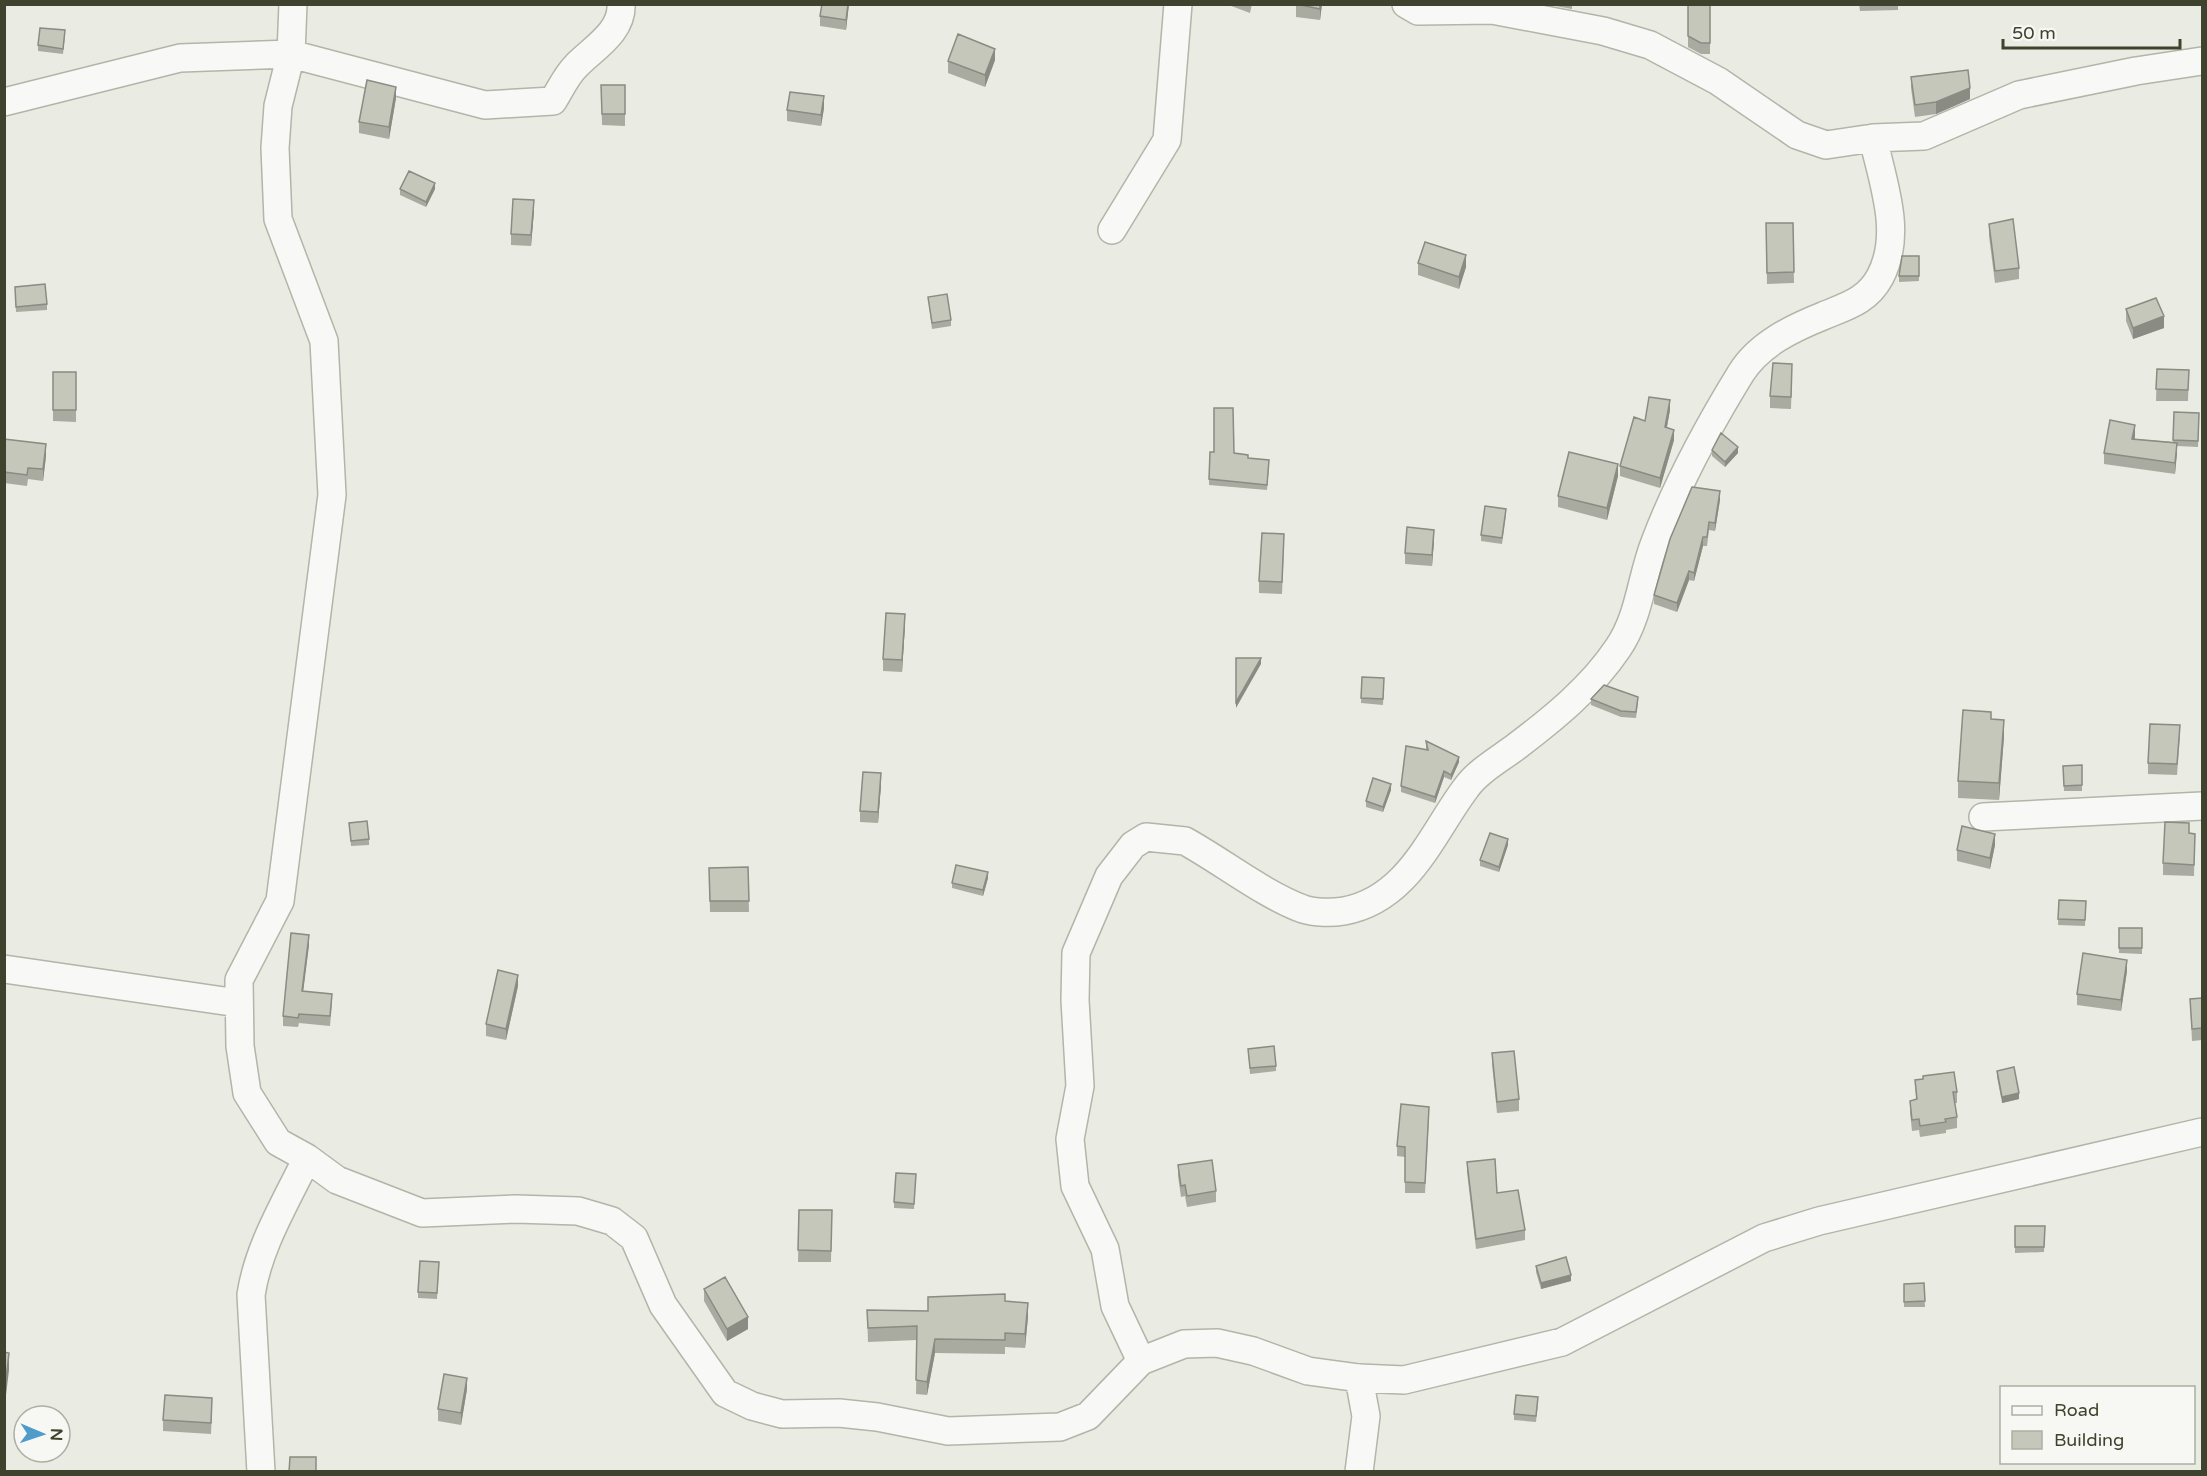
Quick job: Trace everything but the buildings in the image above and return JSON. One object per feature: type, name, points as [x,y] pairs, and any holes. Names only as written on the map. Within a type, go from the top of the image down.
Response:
[{"type":"street","points":[[293,4],[291,54],[278,106],[275,148],[278,219],[324,341],[332,495],[280,901],[239,980],[238,1003],[240,1046],[247,1093],[278,1142],[307,1158],[337,1180],[422,1213],[516,1209],[578,1211],[612,1221],[634,1238],[663,1305],[725,1393],[752,1406],[782,1414],[858,1415],[948,1431],[1060,1426],[1088,1416],[1141,1361],[1184,1344],[1217,1343],[1253,1351],[1308,1371],[1359,1378],[1404,1380],[1562,1342],[1764,1238],[1819,1221],[2095,1159],[2202,1132]]},
{"type":"street","points":[[4,102],[180,58],[291,54],[484,105],[553,101],[575,67],[600,47],[621,13],[621,4]]},
{"type":"street","points":[[1112,230],[1167,140],[1178,4]]},
{"type":"street","points":[[1406,4],[1419,11],[1492,10],[1627,38],[1650,45],[1718,81],[1797,135],[1826,145],[1873,138],[1924,136],[2019,95],[2136,71],[2202,61]]},
{"type":"street","points":[[1141,1361],[1115,1306],[1105,1249],[1075,1186],[1070,1139],[1080,1086],[1075,1000],[1076,953],[1109,876],[1132,844],[1146,837],[1170,838],[1185,841],[1305,910],[1343,911],[1360,906],[1392,888],[1425,854],[1468,786],[1594,681],[1620,645],[1636,611],[1644,572],[1655,540],[1698,450],[1743,369],[1761,350],[1780,336],[1867,296],[1881,276],[1890,249],[1891,222],[1873,138]]},
{"type":"street","points":[[1983,817],[2202,806]]},
{"type":"street","points":[[4,969],[238,1003]]},
{"type":"street","points":[[261,1472],[251,1295],[253,1278],[264,1249],[307,1158]]},
{"type":"street","points":[[1359,1378],[1365,1416],[1359,1472]]}]
